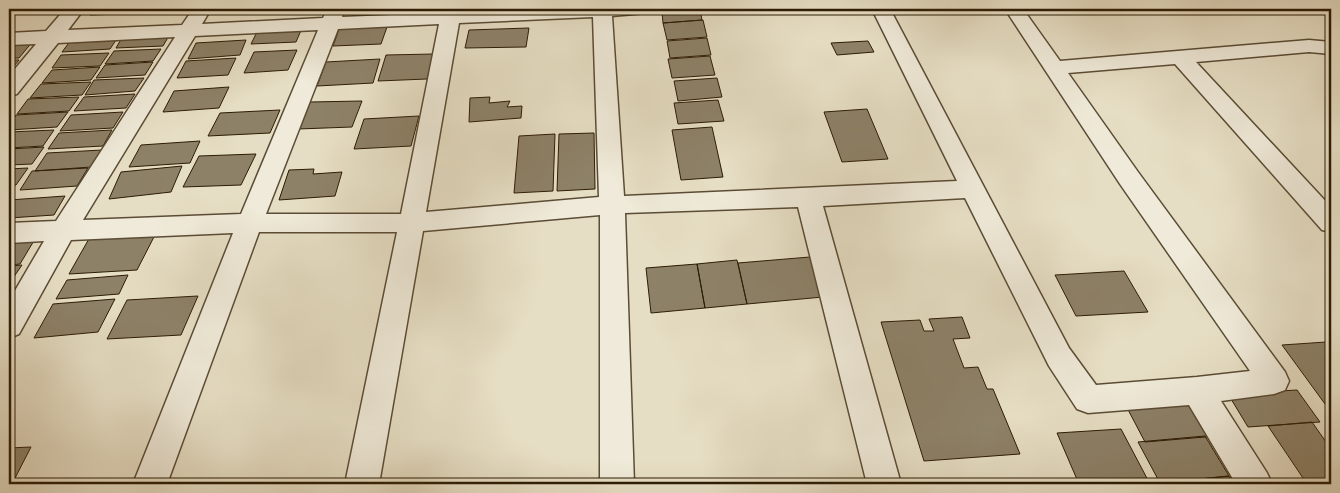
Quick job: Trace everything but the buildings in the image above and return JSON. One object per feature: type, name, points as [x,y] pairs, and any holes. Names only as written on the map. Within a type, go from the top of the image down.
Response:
[{"type":"street","points":[[9,89],[75,9]]},
{"type":"street","points":[[9,326],[64,230],[202,9]]},
{"type":"street","points":[[9,39],[188,31],[334,16],[639,9]]},
{"type":"street","points":[[881,9],[975,188],[1059,357],[1088,399],[1197,391],[1274,381],[1014,9]]},
{"type":"street","points":[[602,10],[612,205],[617,484]]},
{"type":"street","points":[[362,484],[451,14]]},
{"type":"street","points":[[150,484],[250,222],[334,16]]},
{"type":"street","points":[[1054,68],[1309,46],[1331,48]]},
{"type":"street","points":[[1309,46],[1331,66]]},
{"type":"street","points":[[1181,58],[1331,223]]},
{"type":"street","points":[[9,233],[250,222],[411,224],[612,205],[808,198],[975,188]]},
{"type":"street","points":[[808,198],[884,484]]},
{"type":"street","points":[[1197,391],[1255,484]]}]
